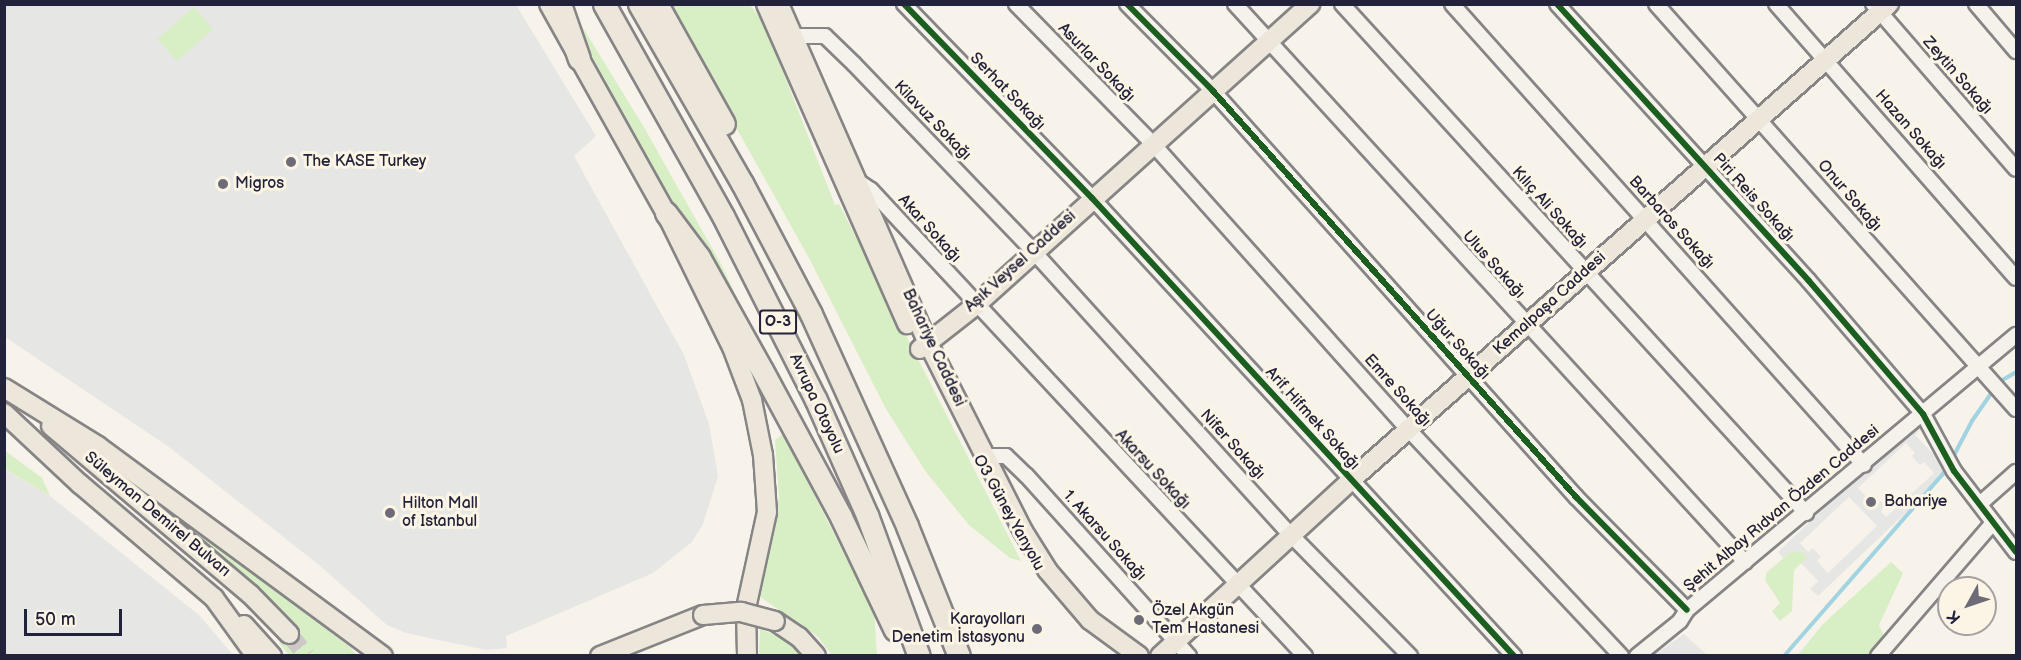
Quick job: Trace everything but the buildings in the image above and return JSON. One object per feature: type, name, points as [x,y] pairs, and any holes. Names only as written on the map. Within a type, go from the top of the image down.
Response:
[{"type":"highway","points":[[560,4],[579,58]]},
{"type":"highway","name":"Avrupa Otoyolu","points":[[604,4],[723,216],[816,400],[867,515],[919,656]]},
{"type":"highway","name":"O-3","points":[[639,4],[769,232]]},
{"type":"highway","points":[[657,4],[750,173],[764,203],[769,232]]},
{"type":"highway","points":[[666,213],[699,257],[831,498],[904,656]]},
{"type":"highway","name":"Avrupa Otoyolu","points":[[769,232],[848,397],[959,656]]},
{"type":"main road","points":[[549,4],[666,213],[732,347],[759,432],[767,512],[746,608],[747,656]]},
{"type":"main road","points":[[766,4],[923,347]]},
{"type":"main road","name":"Bahariye Caddesi","points":[[780,4],[855,180],[880,228],[923,347],[986,456],[1048,572],[1090,620],[1139,656]]},
{"type":"main road","name":"Aşık Veysel Caddesi","points":[[923,347],[976,305],[1092,198],[1310,4]]},
{"type":"main road","name":"Kemalpaşa Caddesi","points":[[1160,656],[1350,481],[1827,60],[1881,7]]},
{"type":"main road","name":"O3 Güney Yanyolu","points":[[923,347],[1024,548],[1053,593],[1088,630],[1123,656]]},
{"type":"main road","points":[[4,378],[20,401]]},
{"type":"main road","points":[[4,388],[20,401],[98,446],[383,656]]},
{"type":"main road","name":"Süleyman Demirel Bulvarı","points":[[20,401],[241,586],[289,634]]},
{"type":"main road","points":[[4,413],[64,468]]},
{"type":"main road","points":[[4,426],[64,468]]},
{"type":"main road","name":"Süleyman Demirel Bulvarı","points":[[64,468],[214,598],[256,656]]},
{"type":"main road","points":[[214,598],[272,656]]},
{"type":"main road","points":[[605,654],[704,615],[741,612],[775,621],[799,637],[816,656]]},
{"type":"main road","points":[[352,632],[368,656]]},
{"type":"street","name":"Serhat Sokağı","points":[[904,4],[1092,198]]},
{"type":"street","name":"Asurlar Sokağı","points":[[1016,4],[1153,144]]},
{"type":"street","name":"Uğur Sokağı","points":[[1127,4],[1213,91],[1576,497],[1687,610]]},
{"type":"street","name":"Ulus Sokağı","points":[[1234,4],[1745,562]]},
{"type":"street","name":"Kılıç Ali Sokağı","points":[[1342,4],[1806,513]]},
{"type":"street","name":"Barbaros Sokağı","points":[[1452,4],[1864,465]]},
{"type":"street","name":"Piri Reis Sokağı","points":[[1557,4],[1706,166],[1923,414],[1954,471],[1982,503],[1992,524],[2016,552]]},
{"type":"street","name":"Onur Sokağı","points":[[1656,4],[1759,118],[1976,368],[2016,409]]},
{"type":"street","name":"Hazan Sokağı","points":[[1776,4],[2016,278]]},
{"type":"street","points":[[1976,4],[2016,51]]},
{"type":"street","name":"Zeytin Sokağı","points":[[1881,7],[2016,169]]},
{"type":"street","name":"Kilavuz Sokağı","points":[[795,36],[825,36],[1034,252]]},
{"type":"street","name":"Emre Sokağı","points":[[1153,144],[1409,430],[1621,656]]},
{"type":"street","name":"Akar Sokağı","points":[[855,180],[871,190],[976,305]]},
{"type":"street","name":"Arif Hifmek Sokağı","points":[[1092,198],[1350,481],[1514,656]]},
{"type":"street","name":"Nifer Sokağı","points":[[1034,252],[1292,535],[1410,656]]},
{"type":"street","name":"Akarsu Sokağı","points":[[976,305],[1305,656]]},
{"type":"street","points":[[1976,368],[2016,335]]},
{"type":"street","name":"Şehit Albay Rıdvan Özden Caddesi","points":[[1637,656],[1680,621],[1687,610],[1864,465],[1976,368]]},
{"type":"street","name":"1. Akarsu Sokağı","points":[[986,456],[1006,456],[1026,475],[1119,575],[1174,643],[1189,656]]},
{"type":"street","points":[[1982,503],[2016,472]]},
{"type":"street","points":[[1878,656],[1992,524]]},
{"type":"shaded area","points":[[4,5],[516,5],[596,136],[574,156],[684,355],[709,424],[718,476],[703,524],[692,542],[653,573],[506,636],[507,648],[486,650],[406,633],[387,625],[319,565],[169,447],[5,337]]},
{"type":"shaded area","points":[[1916,421],[1922,427],[1915,435],[1943,464],[1957,464],[1818,596],[1810,589],[1818,581],[1791,552],[1783,558],[1778,552]],"holes":[[[1906,443],[1915,453],[1912,456],[1916,461],[1920,465],[1924,462],[1934,473],[1886,517],[1881,512],[1885,504],[1880,501],[1875,506],[1858,488]],[[1849,497],[1877,526],[1828,573],[1817,561],[1821,557],[1813,548],[1808,552],[1800,543]]]},
{"type":"shaded area","points":[[4,469],[50,496],[199,615],[233,655],[5,655]]},
{"type":"shaded area","points":[[1684,634],[1707,655],[1654,655]]},
{"type":"green space","points":[[564,5],[569,5],[645,129],[721,264],[816,465]]},
{"type":"green space","points":[[668,5],[750,5],[764,23],[835,205],[839,204],[1021,561],[1010,558],[969,525],[926,472],[886,409],[810,260]]},
{"type":"green space","points":[[194,7],[213,29],[177,61],[157,39]]},
{"type":"green space","points":[[783,434],[874,612],[877,655],[832,655],[817,636],[760,597],[779,498],[775,440]]},
{"type":"green space","points":[[4,450],[42,478],[50,496],[5,469]]},
{"type":"green space","points":[[201,531],[350,647],[356,655],[289,655],[279,643],[294,628],[252,582],[197,537]]},
{"type":"green space","points":[[1791,552],[1802,552],[1807,558],[1794,570],[1792,611],[1780,621],[1772,611],[1780,603],[1765,580],[1767,572]]},
{"type":"green space","points":[[1891,562],[1903,573],[1879,625],[1885,638],[1870,655],[1797,656],[1823,624]]},
{"type":"green space","points":[[760,629],[791,642],[804,655],[759,656]]},
{"type":"waterway","points":[[1952,459],[1972,421],[1999,382],[2016,372]]},
{"type":"waterway","points":[[1784,656],[1947,469]]},
{"type":"tunnel","points":[[289,634],[307,656]]},
{"type":"cycle path","points":[[904,4],[1092,198],[1514,656]]},
{"type":"cycle path","points":[[1127,4],[1213,91],[1576,497],[1687,610]]},
{"type":"cycle path","points":[[1557,4],[1809,281],[1923,414],[1954,471],[2016,552]]},
{"type":"place","name":"The KASE Turkey","points":[[291,162]]},
{"type":"place","name":"Migros","points":[[223,184]]},
{"type":"place","name":"Bahariye","points":[[1871,502]]},
{"type":"place","name":"Hilton Mall of Istanbul","points":[[390,513]]},
{"type":"place","name":"Özel Akgün Tem Hastanesi","points":[[1139,620]]},
{"type":"place","name":"Karayolları Denetim İstasyonu","points":[[1037,629]]}]
